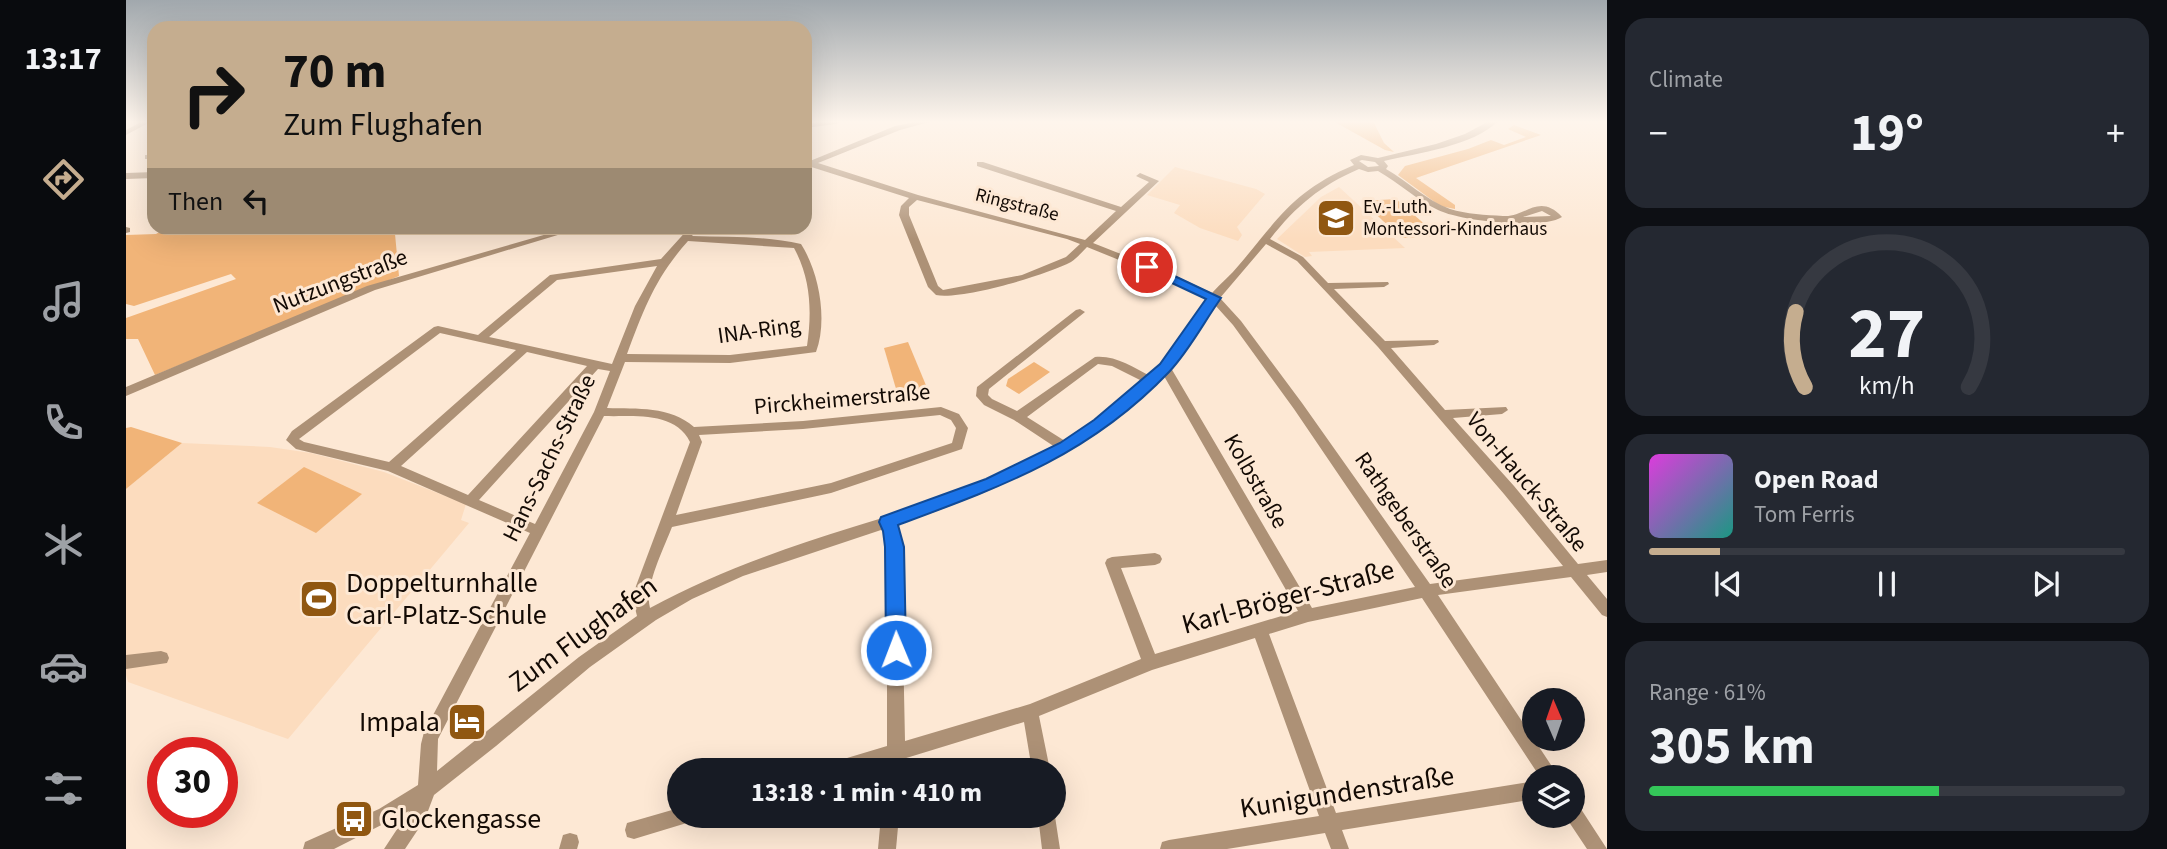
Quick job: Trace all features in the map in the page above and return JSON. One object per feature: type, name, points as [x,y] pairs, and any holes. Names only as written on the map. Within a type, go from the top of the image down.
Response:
[{"type":"street","name":"Zum Flughafen","points":[[312,849],[374,822],[426,790],[572,669],[645,619],[725,577],[770,559],[888,522],[992,483],[1066,448],[1100,424],[1145,378],[1165,368],[1214,298],[1302,197],[1338,174],[1359,166],[1355,161]]},
{"type":"street","name":"Zum Flughafen","points":[[1369,161],[1379,164]]},
{"type":"street","points":[[1379,164],[1390,161]]},
{"type":"street","points":[[980,164],[1122,210]]},
{"type":"street","points":[[1379,164],[1445,210],[1515,218]]},
{"type":"street","name":"Ringstraße","points":[[812,166],[915,197],[1089,244],[1170,276],[1214,298]]},
{"type":"street","points":[[126,177],[147,176]]},
{"type":"street","points":[[915,197],[905,206],[904,215],[933,287],[940,293],[983,288],[1025,277],[1069,259],[1089,244],[1122,210],[1156,181],[1140,176]]},
{"type":"street","name":"Nutzungstraße","points":[[126,392],[371,288],[552,235]]},
{"type":"street","name":"Hans-Sachs-Straße","points":[[426,790],[430,737],[600,412],[640,306],[664,262],[687,235]]},
{"type":"street","name":"INA-Ring","points":[[619,364],[730,359],[812,349],[816,322],[812,273],[798,246],[708,235]]},
{"type":"street","name":"Von-Hauck-Straße","points":[[1264,239],[1295,255],[1382,345],[1607,610]]},
{"type":"street","points":[[482,337],[554,277],[664,262]]},
{"type":"street","points":[[1327,286],[1384,285]]},
{"type":"street","name":"Rathgeberstraße","points":[[1214,298],[1237,323],[1298,406],[1440,611],[1542,765]]},
{"type":"street","points":[[1066,448],[982,396],[983,387],[1080,312]]},
{"type":"street","points":[[538,531],[391,467],[300,446],[292,440],[296,434],[431,333],[447,329],[595,365],[619,364]]},
{"type":"street","points":[[1382,345],[1434,342]]},
{"type":"street","points":[[391,467],[525,348]]},
{"type":"street","points":[[1018,417],[1095,361],[1103,359],[1145,378]]},
{"type":"street","points":[[470,501],[595,365]]},
{"type":"street","name":"Kolbstraße","points":[[1165,368],[1308,615]]},
{"type":"street","name":"Von-Hauck-Straße","points":[[1443,414],[1502,410]]},
{"type":"street","name":"Pirckheimerstraße","points":[[668,522],[831,488],[958,446],[961,428],[955,417],[941,411],[803,425],[693,431]]},
{"type":"street","points":[[600,412],[666,416],[684,421],[693,431],[696,442],[643,586],[640,600],[645,619]]},
{"type":"street","points":[[888,522],[894,547],[895,758]]},
{"type":"street","points":[[1150,663],[1112,563],[1155,559]]},
{"type":"street","name":"Karl-Bröger-Straße","points":[[903,758],[1030,712],[1150,663],[1308,615],[1424,591],[1607,566]]},
{"type":"street","points":[[1260,630],[1339,849]]},
{"type":"street","points":[[126,662],[161,658]]},
{"type":"street","points":[[1030,712],[1039,758]]},
{"type":"street","points":[[393,849],[415,819],[426,790]]},
{"type":"street","name":"Kunigundenstraße","points":[[1169,849],[1522,792]]},
{"type":"street","points":[[634,830],[667,821]]},
{"type":"street","points":[[887,849],[889,828]]},
{"type":"street","points":[[1048,828],[1051,849]]},
{"type":"street","points":[[1584,828],[1598,849]]},
{"type":"shaded area","points":[[1425,161],[1467,161],[1416,178],[1455,205],[1455,209],[1440,206],[1398,175],[1405,166]]},
{"type":"shaded area","points":[[1175,167],[1256,189],[1265,194],[1237,227],[1242,235],[1238,241],[1200,228],[1174,213],[1180,205],[1147,195]]},
{"type":"shaded area","name":"Ev.-Luth. Montessori-Kinderhaus","points":[[1339,187],[1405,248],[1309,252],[1312,256],[1305,257],[1277,239],[1321,197]]},
{"type":"shaded area","points":[[1396,199],[1438,236],[1401,238],[1362,201]]},
{"type":"shaded area","points":[[126,235],[395,235],[399,276],[155,375],[138,339],[126,339],[126,318],[236,279],[231,274],[134,306],[126,304]]},
{"type":"shaded area","points":[[908,342],[930,395],[899,399],[884,348]]},
{"type":"shaded area","points":[[1034,362],[1050,372],[1019,394],[1006,386],[1008,379]]},
{"type":"shaded area","points":[[131,427],[182,443],[126,489],[126,428]]},
{"type":"shaded area","points":[[182,443],[270,447],[311,453],[384,472],[466,504],[461,520],[469,523],[288,739],[128,682],[126,489]]},
{"type":"shaded area","points":[[304,467],[362,494],[316,533],[257,503]]},
{"type":"place","name":"Ev.-Luth. Montessori-Kinderhaus","points":[[1336,218]]},
{"type":"place","name":"Doppelturnhalle Carl-Platz-Schule","points":[[319,599]]},
{"type":"place","name":"Impala","points":[[467,722]]},
{"type":"place","name":"Glockengasse","points":[[354,819]]},
{"type":"route","points":[[896,650],[894,547],[888,522],[971,492],[1066,448],[1100,424],[1165,368],[1214,298],[1147,267]]}]
